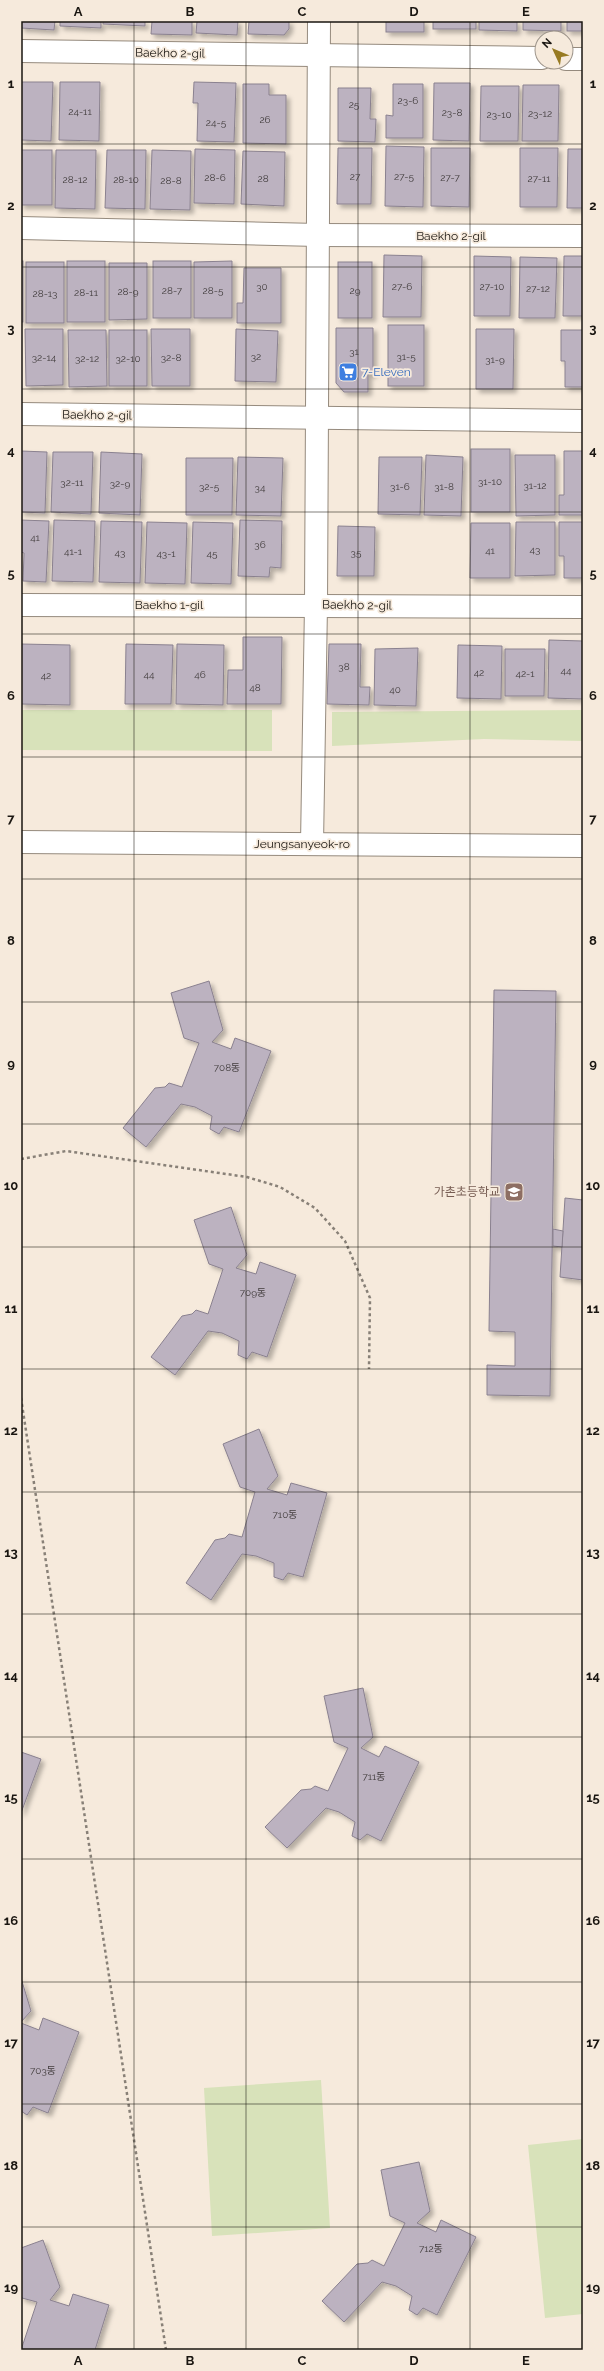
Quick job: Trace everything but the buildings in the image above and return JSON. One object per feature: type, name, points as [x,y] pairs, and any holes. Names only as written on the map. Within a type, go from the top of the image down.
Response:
[{"type":"street","name":"Baekho 2-gil","points":[[319,21],[316,605],[583,607]]},
{"type":"street","name":"Baekho 2-gil","points":[[21,51],[534,58]]},
{"type":"street","name":"Baekho 2-gil","points":[[21,228],[318,235],[583,236]]},
{"type":"street","name":"Baekho 2-gil","points":[[21,414],[317,419],[583,421]]},
{"type":"street","name":"Baekho 1-gil","points":[[21,604],[316,605]]},
{"type":"street","points":[[312,844],[316,605]]},
{"type":"street","name":"Jeungsanyeok-ro","points":[[21,842],[583,846]]},
{"type":"path","points":[[21,1159],[66,1151],[247,1177],[280,1187],[315,1208],[345,1241],[370,1298],[369,1369]]},
{"type":"path","points":[[21,1398],[166,2350]]},
{"type":"green space","points":[[21,710],[272,710],[272,751],[21,750]]},
{"type":"green space","points":[[583,710],[583,741],[484,739],[332,746],[332,712]]},
{"type":"green space","points":[[321,2080],[330,2228],[212,2236],[204,2088]]},
{"type":"green space","points":[[583,2139],[583,2314],[545,2318],[528,2145]]},
{"type":"place","name":"7-Eleven","points":[[348,372]]},
{"type":"place","name":"가촌초등학교","points":[[514,1192]]}]
